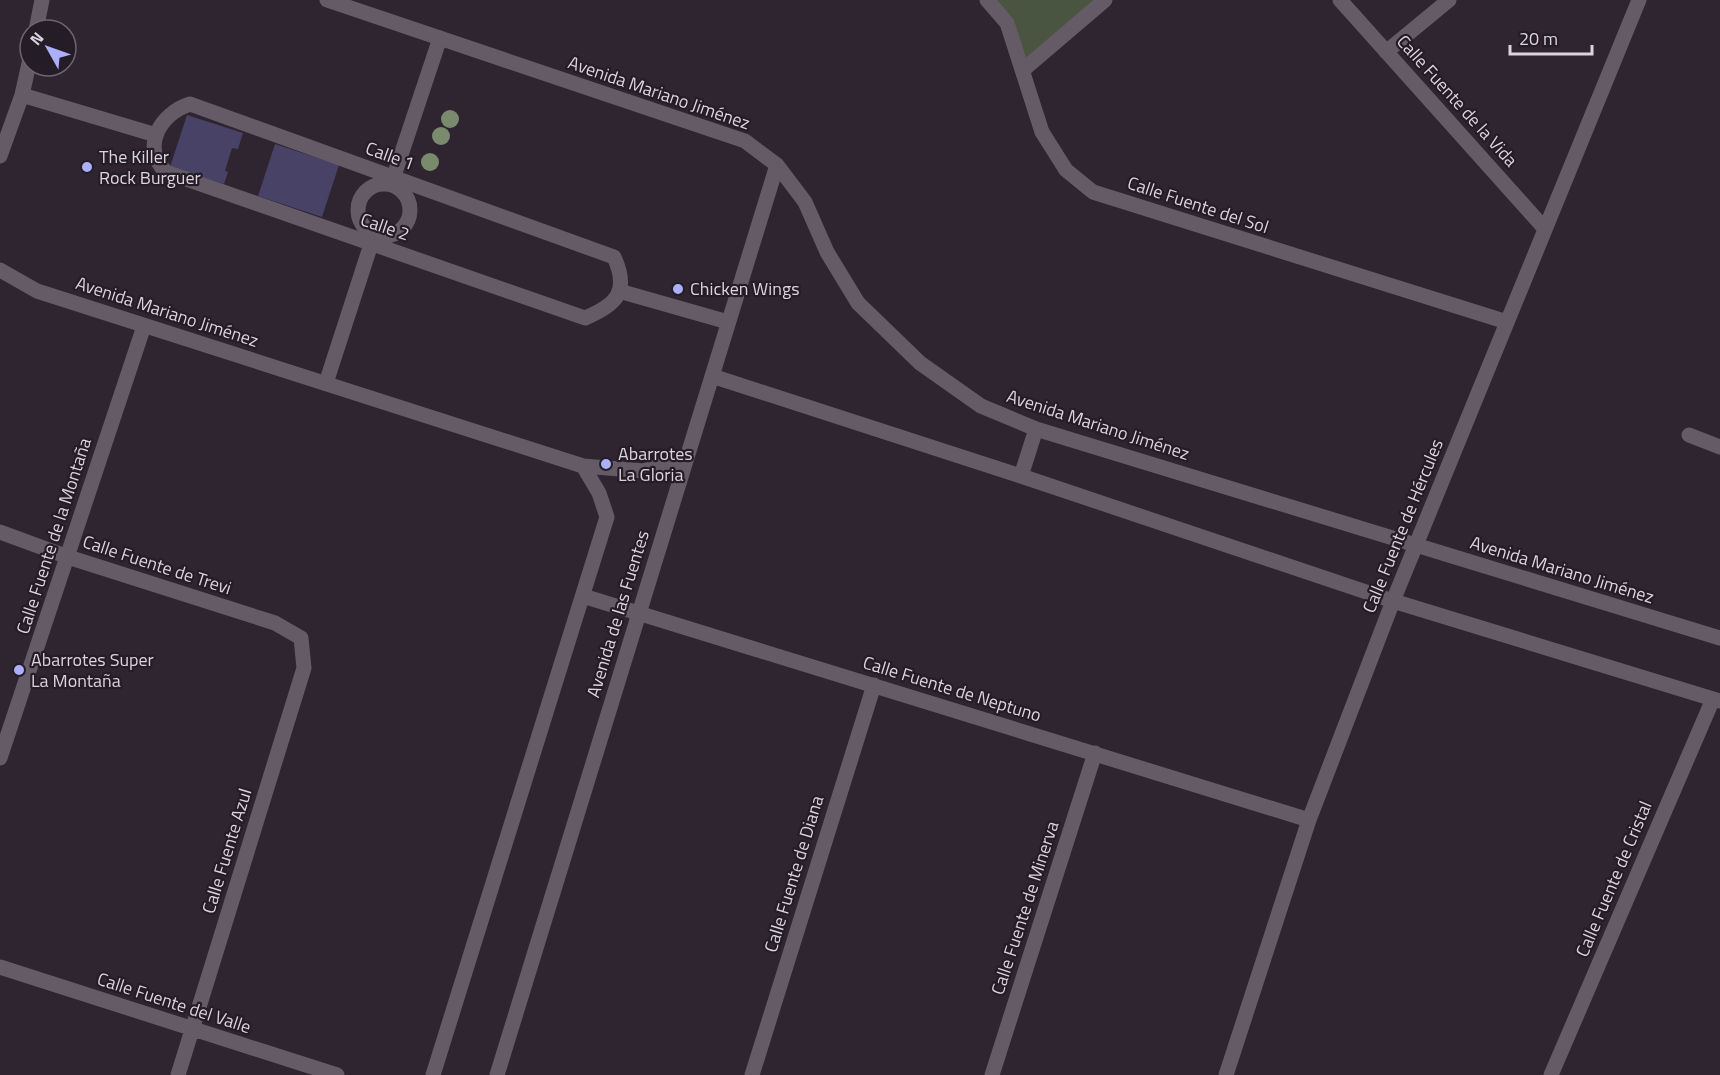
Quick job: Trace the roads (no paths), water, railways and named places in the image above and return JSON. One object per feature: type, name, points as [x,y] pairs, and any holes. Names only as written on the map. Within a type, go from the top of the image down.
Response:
[{"type":"street","points":[[38,18],[42,0]]},
{"type":"street","name":"Avenida Mariano Jiménez","points":[[327,0],[746,141],[777,165],[805,202],[827,252],[858,303],[920,363],[981,406],[1036,429],[1720,638]]},
{"type":"street","name":"Calle Fuente del Sol","points":[[987,0],[1007,23],[1042,132],[1066,170],[1093,192],[1507,322]]},
{"type":"street","points":[[1023,70],[1105,0]]},
{"type":"street","name":"Calle Fuente de la Vida","points":[[1340,0],[1545,229]]},
{"type":"street","points":[[1386,52],[1449,0]]},
{"type":"street","name":"Calle Fuente de Hércules","points":[[1226,1075],[1310,820],[1393,601],[1639,0]]},
{"type":"street","points":[[392,181],[440,38]]},
{"type":"street","points":[[0,156],[26,78]]},
{"type":"street","points":[[22,95],[156,135]]},
{"type":"street","name":"Calle 1","points":[[156,135],[165,117],[176,108],[190,104],[392,181],[614,257],[622,274],[619,291]]},
{"type":"street","name":"Calle 2","points":[[156,135],[157,158],[159,165],[166,172],[373,239],[585,318],[608,308],[619,291]]},
{"type":"street","name":"Avenida de las Fuentes","points":[[497,1075],[777,165]]},
{"type":"street","points":[[373,239],[361,223],[358,206],[361,198],[374,186],[392,181]]},
{"type":"street","points":[[373,239],[399,232],[409,218],[409,201],[392,181]]},
{"type":"street","points":[[326,383],[373,239]]},
{"type":"street","name":"Avenida Mariano Jiménez","points":[[0,270],[37,291],[583,466],[644,471],[687,457]]},
{"type":"street","points":[[619,291],[728,322]]},
{"type":"street","name":"Calle Fuente de la Montaña","points":[[0,758],[144,326]]},
{"type":"street","points":[[712,376],[1021,476],[1393,601],[1717,700]]},
{"type":"street","points":[[1021,476],[1036,429]]},
{"type":"street","points":[[1689,435],[1720,447]]},
{"type":"street","points":[[433,1075],[607,517],[599,493],[583,466]]},
{"type":"street","name":"Calle Fuente de Trevi","points":[[0,532],[68,557],[275,623],[301,638]]},
{"type":"street","name":"Calle Fuente de Neptuno","points":[[583,596],[1310,820]]},
{"type":"street","name":"Calle Fuente Azul","points":[[178,1075],[304,668],[301,638]]},
{"type":"street","name":"Calle Fuente de Diana","points":[[752,1075],[874,685]]},
{"type":"street","name":"Calle Fuente de Cristal","points":[[1551,1075],[1717,700]]},
{"type":"street","name":"Calle Fuente de Minerva","points":[[992,1075],[1095,753]]},
{"type":"street","name":"Calle Fuente del Valle","points":[[0,967],[337,1075]]},
{"type":"place","name":"The Killer Rock Burguer","points":[[87,167]]},
{"type":"place","name":"Chicken Wings","points":[[678,289]]},
{"type":"place","name":"Abarrotes La Gloria","points":[[606,464]]},
{"type":"place","name":"Abarrotes Super La Montaña","points":[[19,670]]}]
